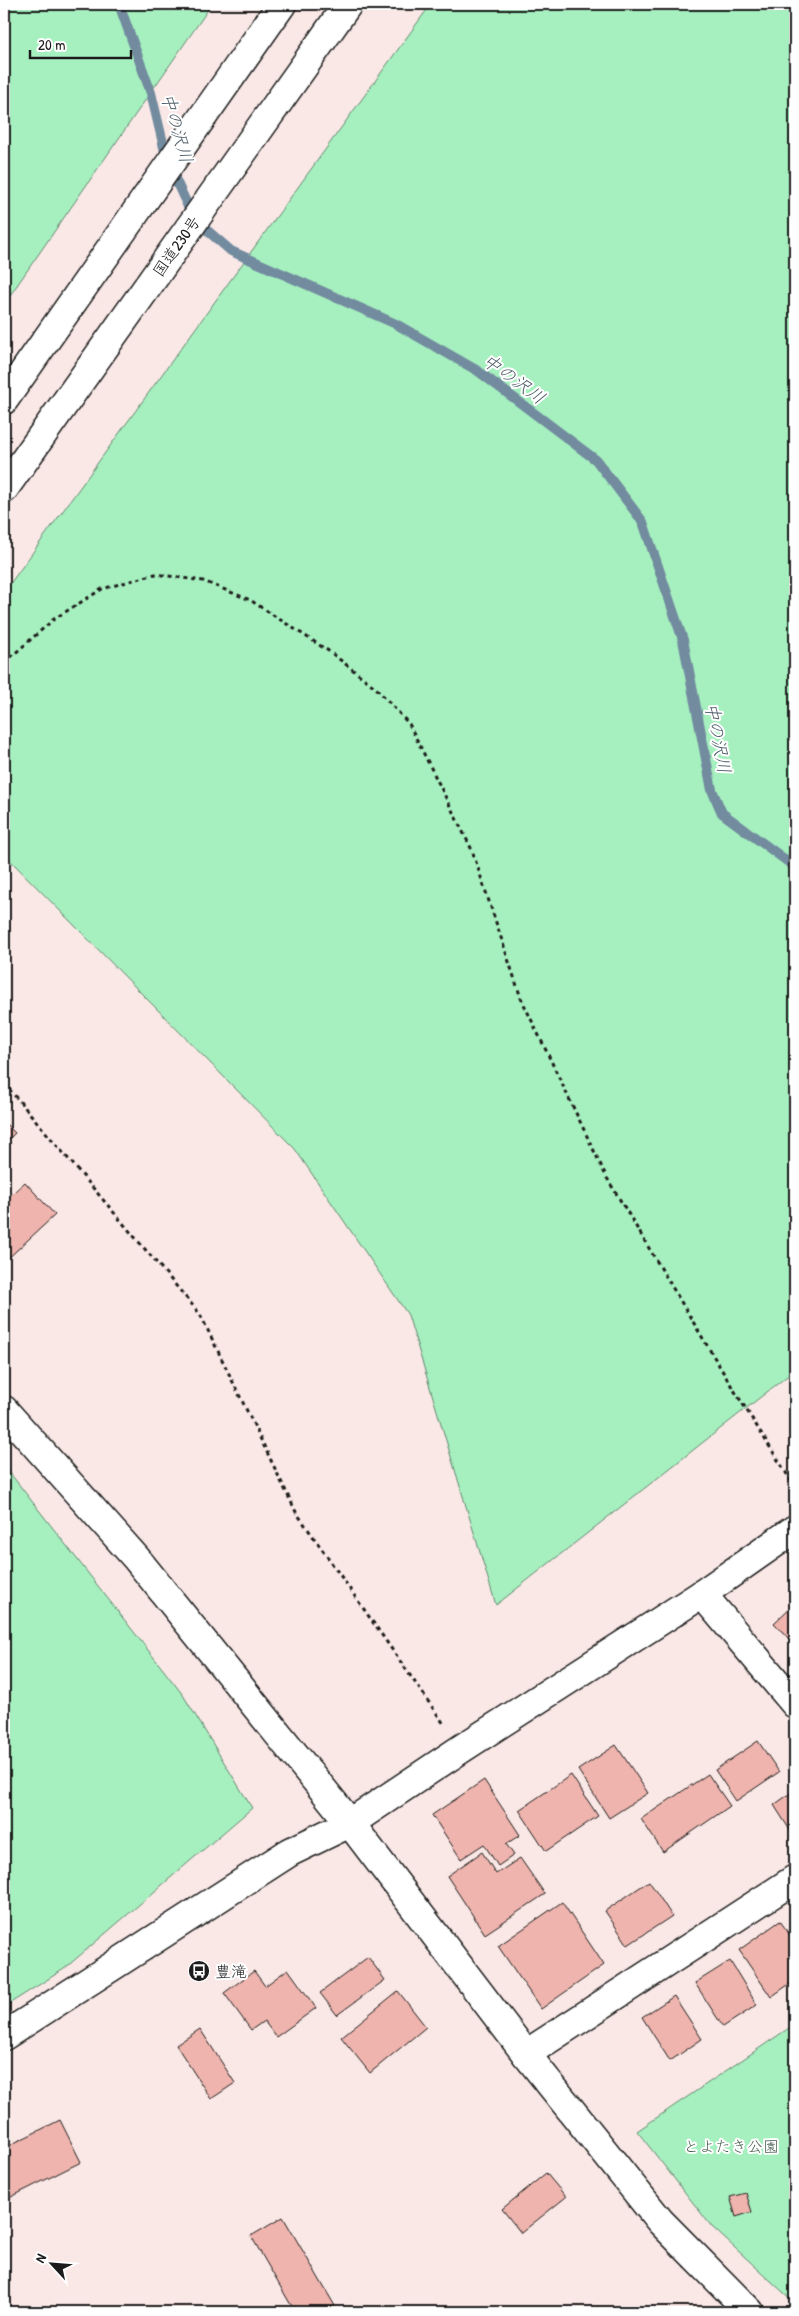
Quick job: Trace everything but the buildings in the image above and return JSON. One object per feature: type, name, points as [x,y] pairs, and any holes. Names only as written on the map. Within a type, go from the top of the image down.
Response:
[{"type":"main road","points":[[4,400],[282,4]]},
{"type":"main road","name":"国道230号","points":[[4,489],[348,4]]},
{"type":"main road","points":[[4,1410],[136,1558],[350,1823],[526,2054],[660,2221],[750,2312]]},
{"type":"main road","points":[[4,2036],[290,1852],[350,1823],[461,1748],[702,1594],[795,1529]]},
{"type":"main road","points":[[702,1594],[795,1704]]},
{"type":"main road","points":[[526,2054],[795,1879]]},
{"type":"path","points":[[4,663],[54,619],[102,590],[155,574],[204,581],[250,600],[330,652],[375,687],[408,724],[472,850],[521,998],[607,1178],[729,1382],[795,1487]]},
{"type":"path","points":[[4,1083],[200,1314],[296,1512],[461,1748]]},
{"type":"green space","points":[[4,4],[212,4],[4,304]]},
{"type":"green space","points":[[431,4],[791,4],[795,15],[795,1370],[496,1605],[408,1315],[295,1149],[4,854],[4,592]]},
{"type":"green space","points":[[6,1468],[183,1695],[252,1808],[64,1969],[4,2007],[4,1469]]},
{"type":"green space","name":"とよたき公園","points":[[795,2024],[795,2303],[712,2227],[637,2131]]},
{"type":"waterway","name":"中の沢川","points":[[119,4],[151,93],[168,164],[194,219],[231,251],[396,324],[478,371],[596,460],[643,522],[683,640],[712,790],[722,813],[795,867]]},
{"type":"place","name":"豊滝","points":[[199,1971]]}]
